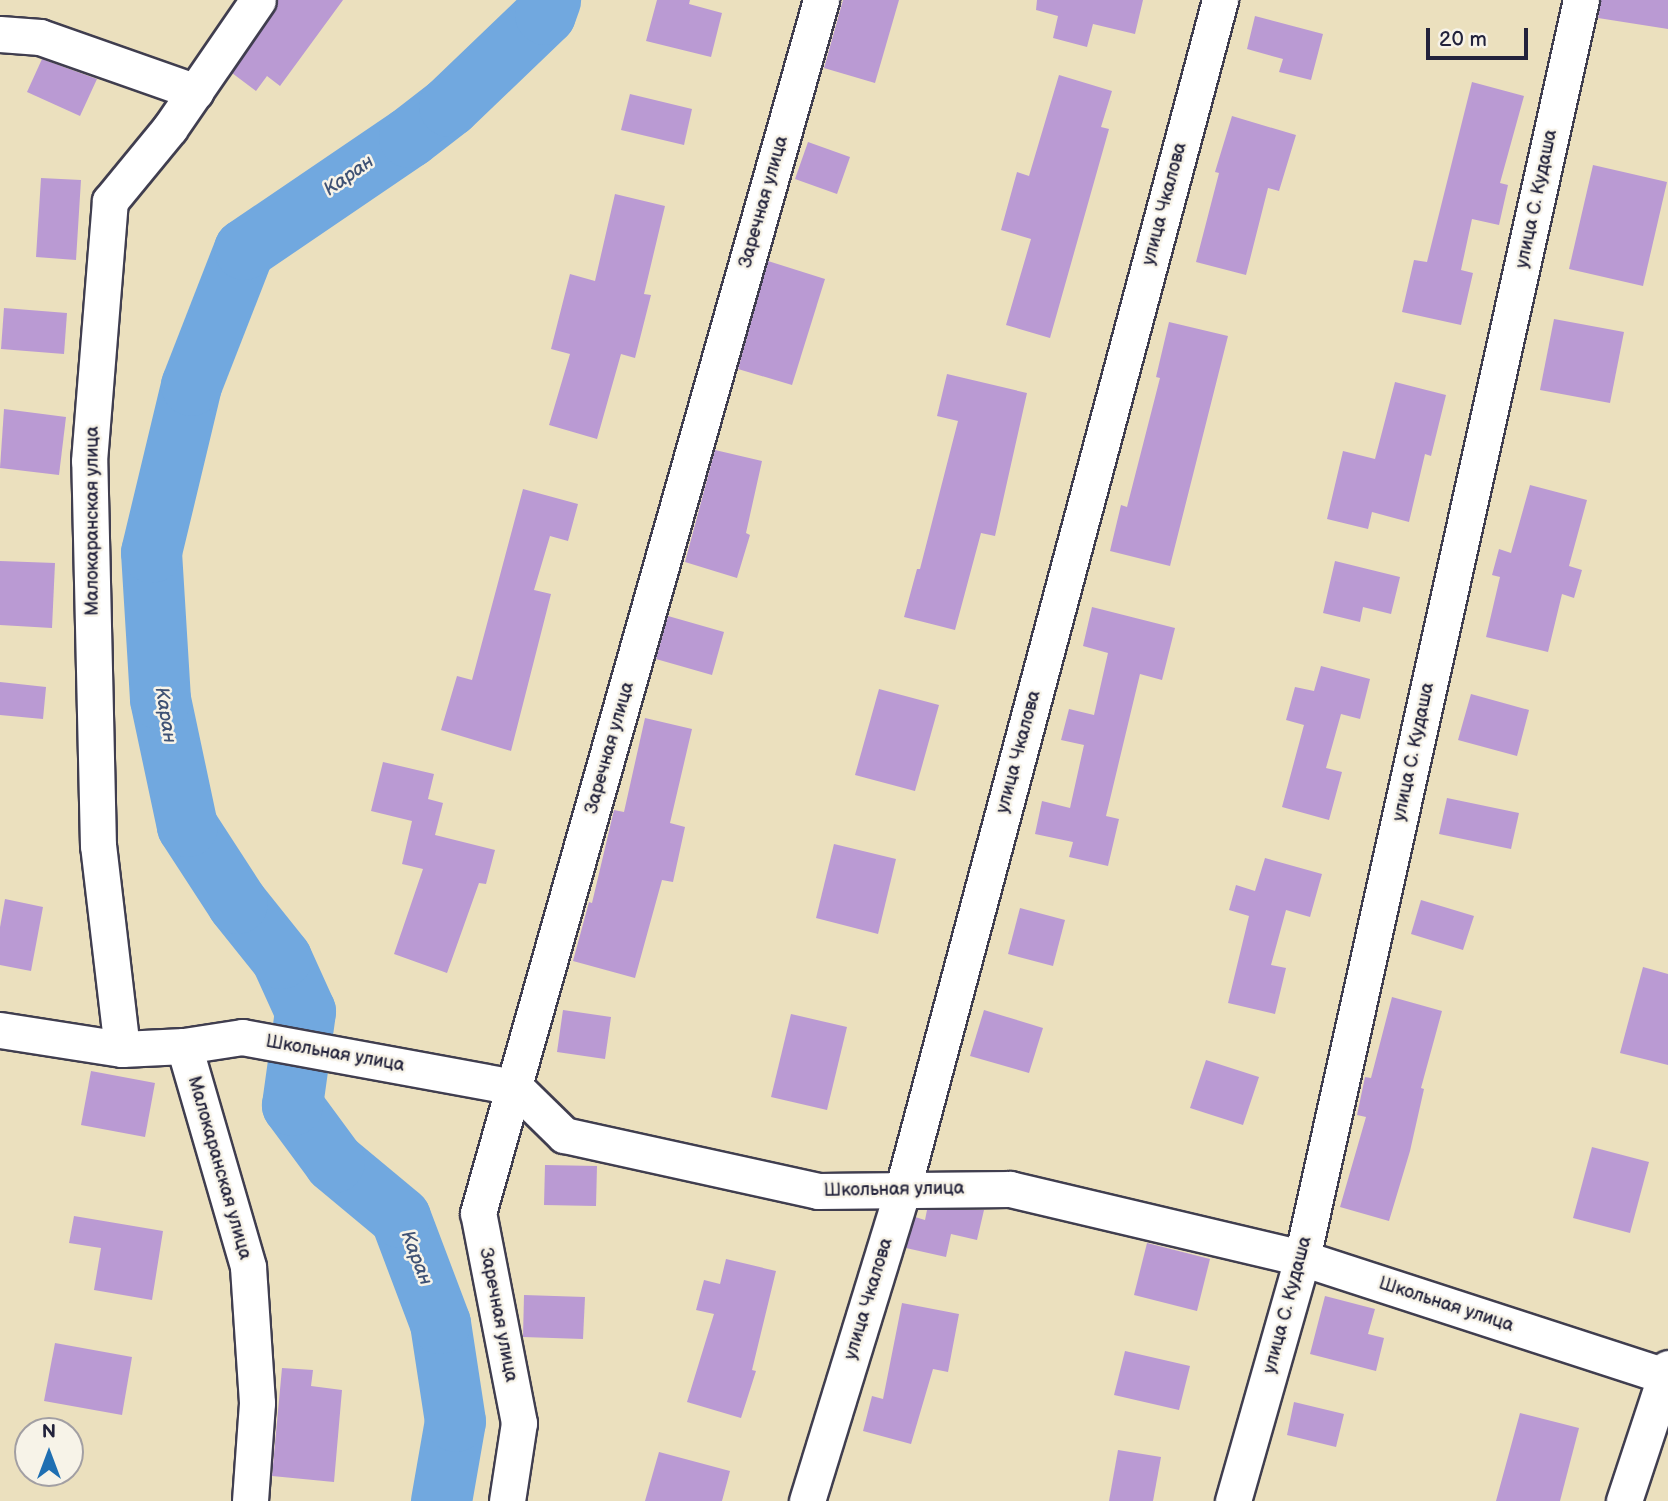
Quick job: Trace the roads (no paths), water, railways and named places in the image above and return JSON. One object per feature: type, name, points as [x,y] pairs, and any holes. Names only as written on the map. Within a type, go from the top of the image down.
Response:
[{"type":"street","name":"Малокаранская улица","points":[[122,1049],[97,846],[90,448],[110,201],[170,128],[258,0]]},
{"type":"street","name":"Заречная улица","points":[[508,1501],[519,1423],[478,1213],[821,0]]},
{"type":"street","name":"улица Чкалова","points":[[807,1501],[903,1188],[1220,0]]},
{"type":"street","name":"улица С. Кудаша","points":[[1233,1501],[1302,1258],[1581,0]]},
{"type":"street","points":[[0,34],[40,37],[195,92]]},
{"type":"street","name":"Школьная улица","points":[[0,1030],[122,1049],[184,1046],[242,1037],[515,1087],[564,1135],[818,1191],[903,1188],[1010,1189],[1302,1258],[1667,1374]]},
{"type":"street","name":"Малокаранская улица","points":[[184,1046],[248,1267],[257,1403],[250,1501]]},
{"type":"street","points":[[1624,1501],[1667,1374]]},
{"type":"waterway","name":"Каран","points":[[441,1501],[455,1421],[440,1323],[400,1217],[334,1162],[292,1105],[305,1011],[281,958],[237,903],[187,826],[160,699],[151,552],[191,385],[244,249],[409,137],[449,106],[545,14],[550,0]]}]
